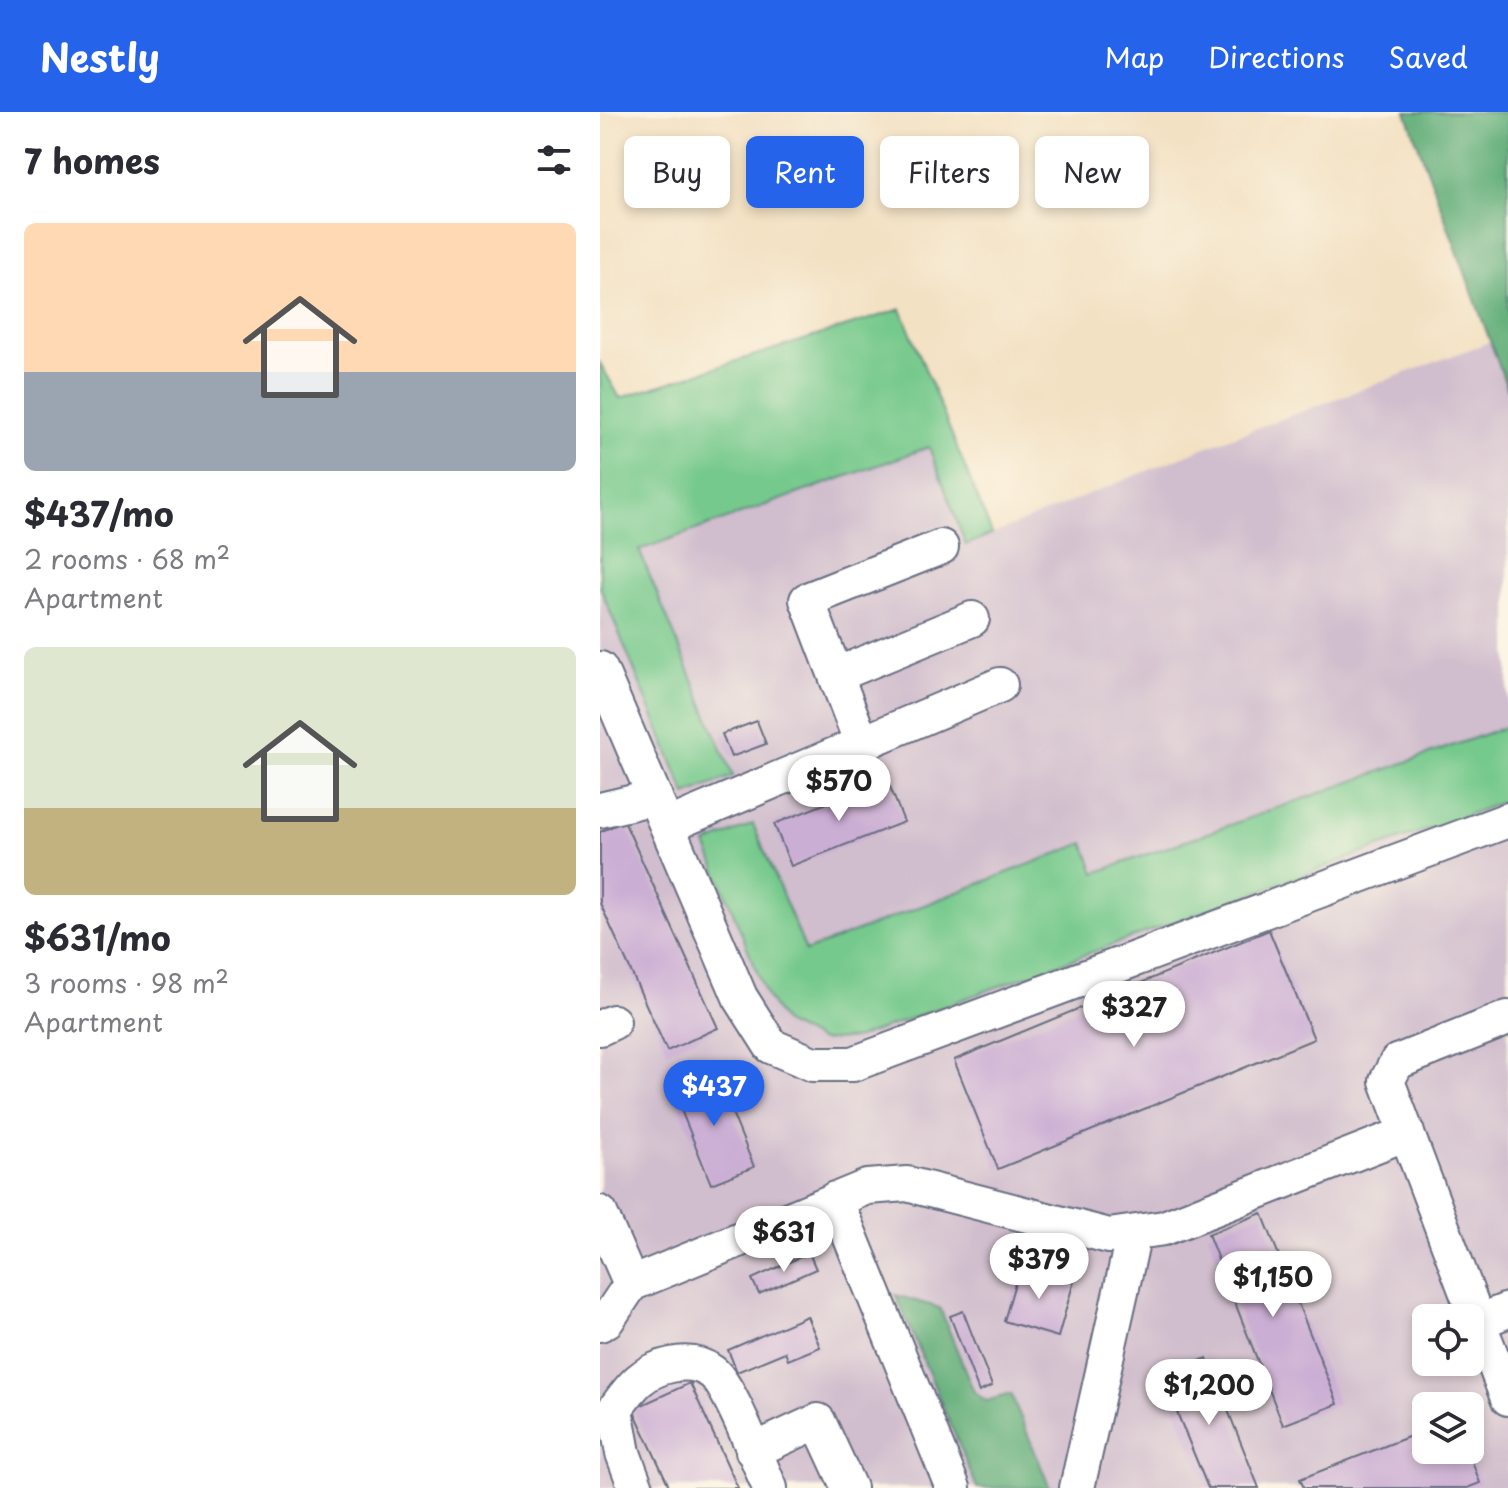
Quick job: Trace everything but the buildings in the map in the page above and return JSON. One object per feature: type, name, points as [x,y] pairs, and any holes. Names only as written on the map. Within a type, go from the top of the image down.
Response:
[{"type":"lane","points":[[862,744],[807,600],[941,547]]},
{"type":"lane","points":[[836,675],[972,619]]},
{"type":"lane","points":[[600,669],[740,997],[771,1046],[813,1064],[853,1064],[1508,820]]},
{"type":"lane","points":[[600,810],[661,812],[862,744],[1000,685]]},
{"type":"lane","points":[[1508,1018],[1397,1062],[1387,1081],[1407,1133],[1493,1316],[1508,1398]]},
{"type":"lane","points":[[600,1324],[607,1320],[631,1284],[867,1187],[907,1184],[1109,1236],[1164,1228],[1407,1133]]},
{"type":"lane","points":[[835,1199],[953,1488]]},
{"type":"lane","points":[[600,1213],[631,1284]]},
{"type":"lane","points":[[1077,1488],[1134,1233]]},
{"type":"lane","points":[[636,1488],[623,1453],[615,1409],[634,1384],[655,1368],[681,1362],[700,1365],[715,1374],[726,1389],[770,1488]]},
{"type":"lane","points":[[753,1451],[818,1421],[849,1488]]},
{"type":"shaded area","points":[[901,309],[993,534],[1203,448],[1492,341],[1508,385],[1508,1488],[600,1488],[600,404]]},
{"type":"green space","points":[[1406,112],[1508,112],[1508,390]]},
{"type":"green space","points":[[901,309],[992,534],[966,545],[929,447],[639,550],[733,776],[686,795],[600,587],[600,363],[620,398]]},
{"type":"green space","points":[[1508,726],[1508,800],[857,1038],[821,1041],[784,1023],[767,997],[706,844],[753,824],[806,951],[1084,843],[1095,873]]},
{"type":"green space","points":[[896,1295],[940,1308],[974,1392],[986,1401],[1011,1394],[1050,1488],[977,1488]]}]
